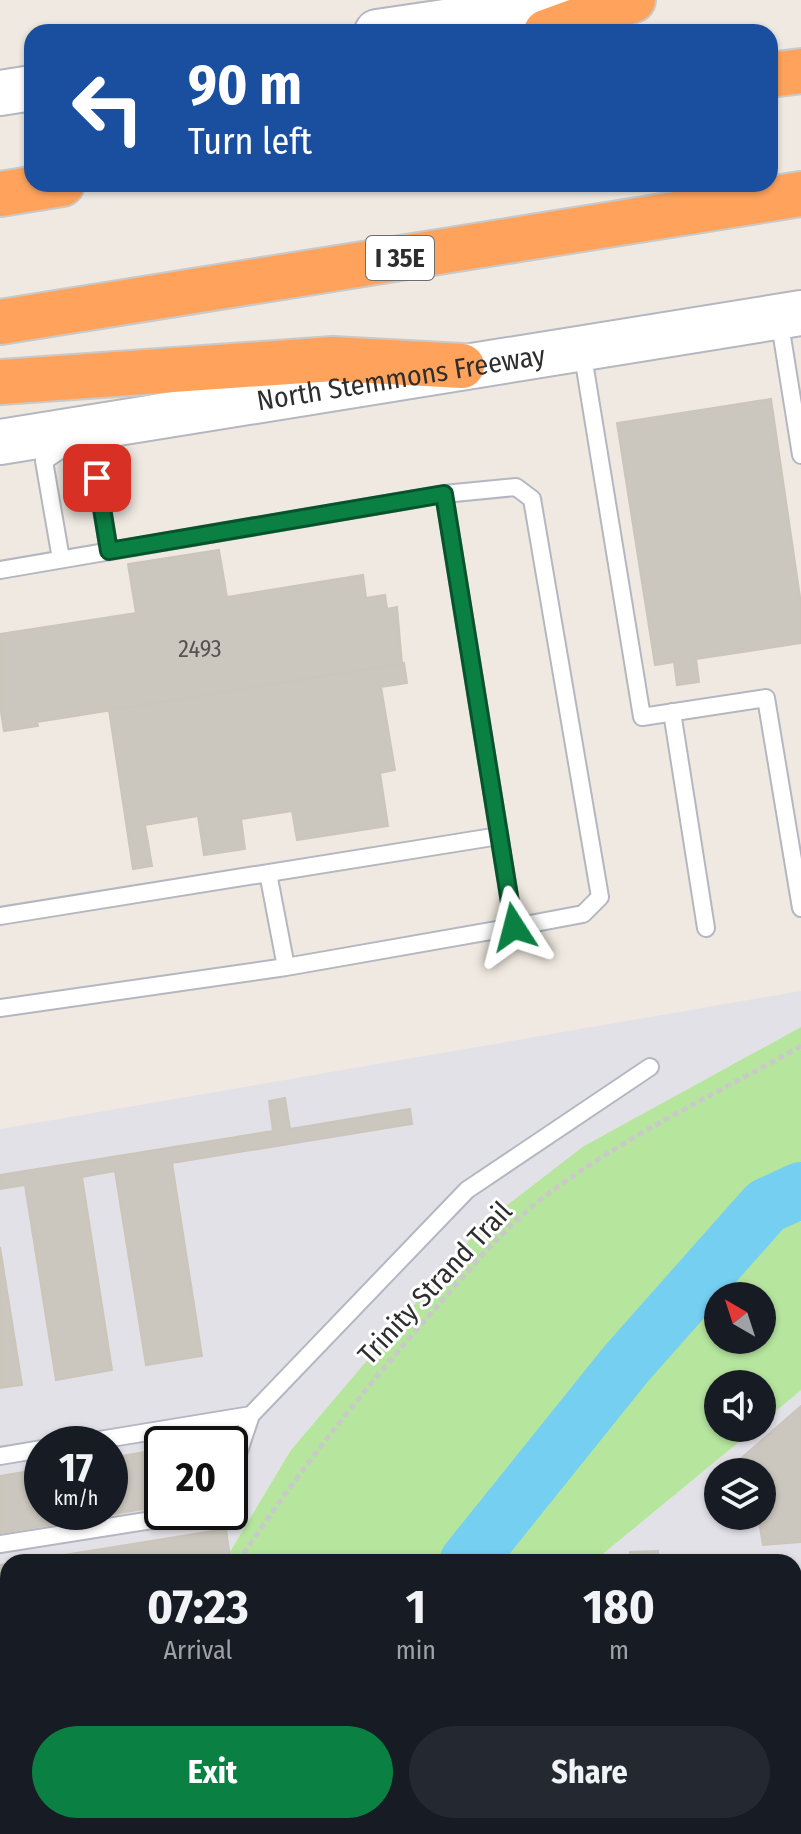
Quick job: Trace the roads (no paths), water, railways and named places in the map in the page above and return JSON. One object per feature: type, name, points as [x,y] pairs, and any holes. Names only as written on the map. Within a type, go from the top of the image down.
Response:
[{"type":"highway","points":[[568,24],[633,0]]},
{"type":"highway","points":[[778,74],[801,71]]},
{"type":"highway","points":[[0,194],[24,190]]},
{"type":"highway","name":"I 35E","points":[[0,322],[801,194]]},
{"type":"highway","points":[[0,382],[333,359],[462,366]]},
{"type":"main road","points":[[431,24],[594,0]]},
{"type":"main road","points":[[0,93],[24,89]]},
{"type":"main road","name":"North Stemmons Freeway","points":[[0,442],[67,438],[462,366],[790,315]]},
{"type":"lane","points":[[790,315],[801,455]]},
{"type":"lane","points":[[581,349],[642,717],[766,698],[801,908]]},
{"type":"lane","points":[[61,559],[44,461],[67,438],[93,454],[109,551]]},
{"type":"lane","points":[[0,570],[444,494],[516,487],[532,499],[600,897],[583,914],[514,927],[286,967],[0,1008]]},
{"type":"lane","points":[[444,494],[514,927]]},
{"type":"lane","points":[[672,712],[706,928]]},
{"type":"lane","points":[[0,916],[499,836]]},
{"type":"lane","points":[[268,873],[286,967]]},
{"type":"lane","points":[[247,1426],[251,1415],[467,1190],[650,1067]]},
{"type":"lane","points":[[128,1435],[251,1415]]},
{"type":"lane","points":[[0,1456],[24,1452]]},
{"type":"lane","points":[[0,1544],[144,1521]]},
{"type":"waterway","points":[[473,1554],[626,1364],[766,1206],[801,1190]]}]
